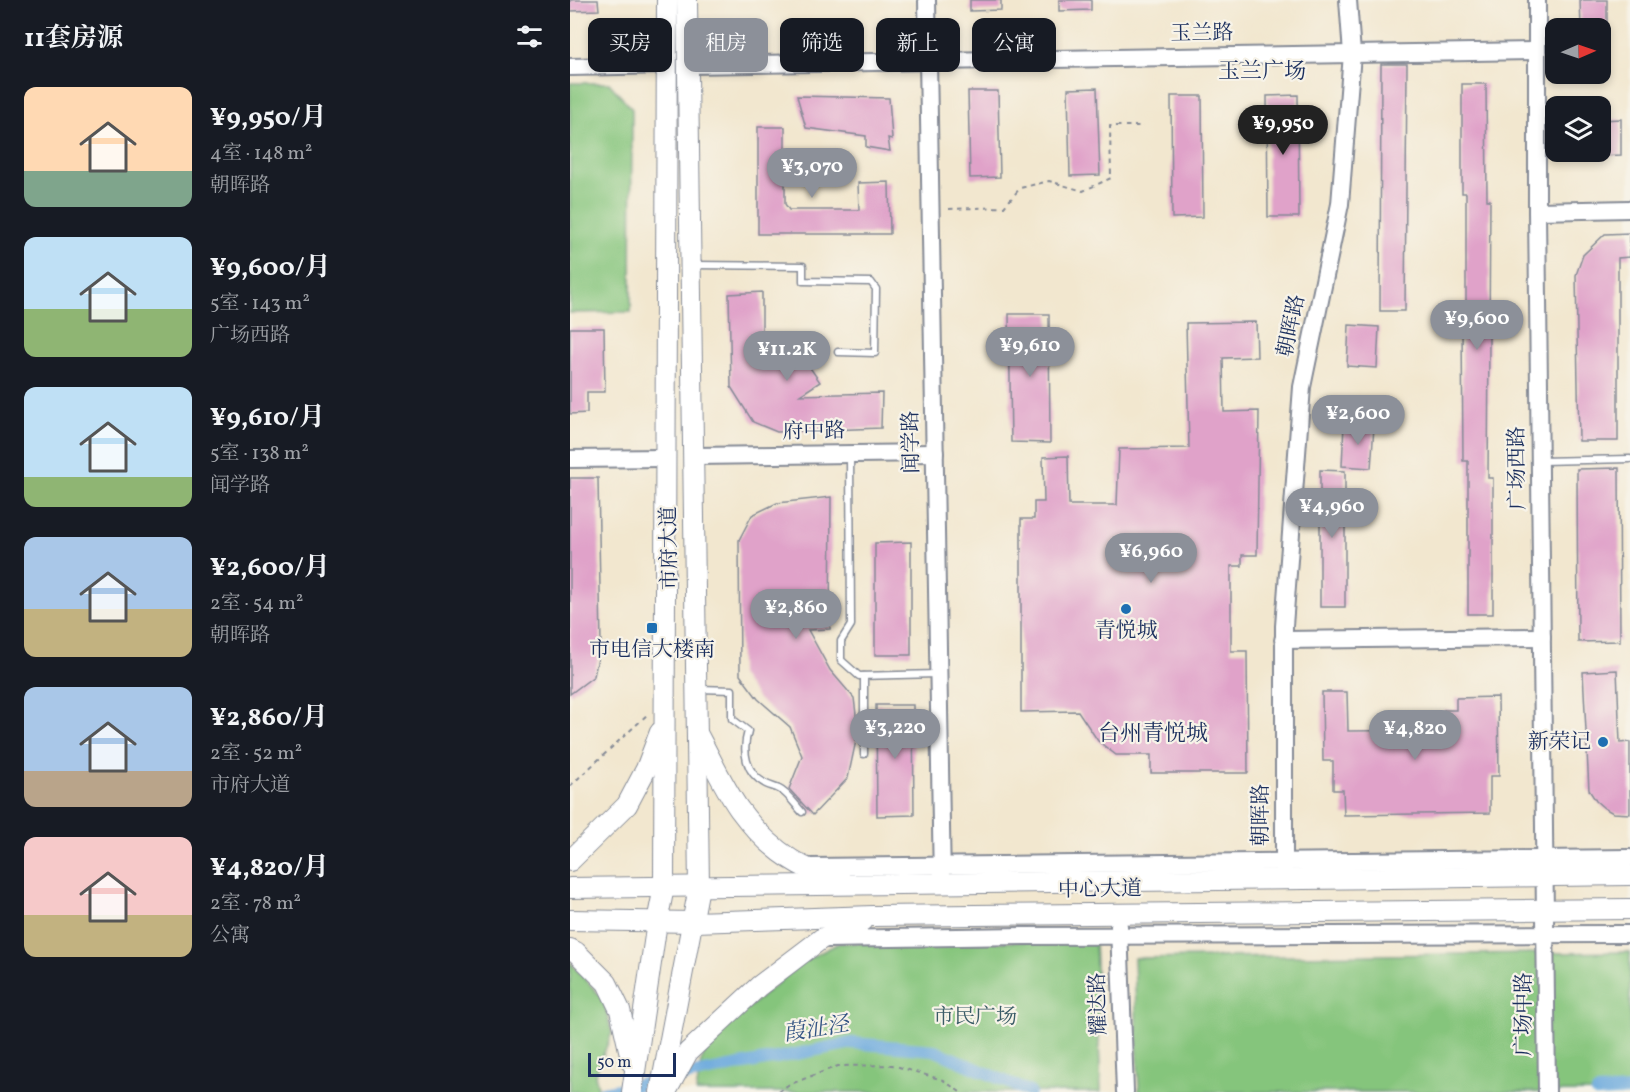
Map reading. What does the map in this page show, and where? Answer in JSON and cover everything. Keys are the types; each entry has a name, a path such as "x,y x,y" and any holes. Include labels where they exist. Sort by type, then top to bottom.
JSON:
{"main road":[{"name":"市府大道","path":"667,0 667,18"},
{"name":"市府大道","path":"687,0 687,18"},
{"name":"市府大道","path":"633,1084 664,887 656,717 666,458 668,72"},
{"name":"市府大道","path":"660,1092 699,887 688,72"},
{"path":"570,861 627,805 646,769 656,717"},
{"path":"697,732 738,808 771,845 800,867 832,878 869,885"},
{"name":"中心大道","path":"570,888 869,885 942,875 1545,867 1630,875"},
{"name":"中心大道","path":"570,920 694,922 873,916 1630,909"},
{"path":"666,1092 688,1052 759,986 821,939 873,916"},
{"path":"570,949 576,952 607,983 620,1010 633,1084"}],"street":[{"name":"闻学路","path":"927,0 927,18"},
{"name":"朝晖路","path":"1283,871 1284,640 1302,387 1340,204 1352,54 1348,0"},
{"name":"广场西路","path":"1537,0 1537,211 1546,935"},
{"name":"玉兰路","path":"960,60 1537,51"},
{"name":"玉兰路","path":"768,64 876,62"},
{"path":"570,67 588,67"},
{"name":"闻学路","path":"927,72 942,875"},
{"path":"1537,211 1630,209"},
{"name":"府中路","path":"694,456 935,453"},
{"path":"570,459 666,458"},
{"path":"1284,640 1542,637"},
{"path":"1545,867 1630,858"},
{"path":"800,867 942,875"},
{"name":"耀达路","path":"1119,914 1124,1086"},
{"path":"821,939 1630,934"},
{"name":"广场中路","path":"1546,935 1547,1092"}],"lane":[{"path":"691,265 803,266 803,281 871,282 876,289 875,353 838,352"},
{"path":"850,453 851,625 841,641 841,660 860,676 938,674"},
{"path":"1540,461 1630,459"},
{"path":"864,676 864,754"},
{"path":"696,689 732,690 732,719 748,731 745,756 750,770 764,783 780,789 802,812"}],"path":[{"path":"949,209 1004,207 1020,188 1049,181 1083,191 1111,178 1110,126 1143,126"},
{"path":"570,786 656,717"},
{"path":"778,1092 788,1085 838,1066 892,1065 943,1080 960,1092"}],"green space":[{"path":"570,83 609,83 632,109 631,312 570,313"},
{"name":"市民广场","path":"1095,941 1101,1092 696,1092 701,1062 711,1039 804,961 839,943"},
{"path":"1630,952 1630,1092 1139,1092 1134,958"},
{"path":"570,962 603,999 612,1033 595,1075 599,1092 570,1092"}],"building":[{"path":"570,0 598,0 599,10 570,11"},
{"path":"970,0 1001,0 1001,10 970,11"},
{"path":"1059,0 1091,0 1091,10 1059,11"},
{"path":"1580,0 1607,0 1607,18 1581,18"},
{"path":"1381,64 1407,64 1405,311 1380,311"},
{"path":"1462,84 1486,84 1487,200 1490,200 1488,478 1493,478 1493,614 1468,614 1468,461 1463,461 1462,325 1466,325 1466,193 1462,193"},
{"path":"1097,88 1100,175 1070,176 1068,89"},
{"path":"968,91 998,91 1000,177 970,178"},
{"path":"1298,95 1299,217 1268,217 1267,96"},
{"path":"797,96 889,98 892,139 888,138 890,151 866,147 866,136 806,128"},
{"path":"1171,96 1202,96 1203,217 1172,218"},
{"path":"1611,119 1621,119 1621,155 1611,155"},
{"path":"758,127 785,127 785,204 789,210 859,210 858,183 889,182 890,234 758,234"},
{"path":"1630,233 1630,257 1618,258 1618,441 1579,441 1576,275 1583,255 1605,234"},
{"path":"762,292 762,343 784,354 788,349 804,359 820,382 800,395 882,393 881,428 777,432 753,422 731,387 729,294"},
{"path":"1009,314 1049,314 1050,443 1011,442"},
{"name":"青悦城","path":"1256,322 1257,357 1223,358 1224,412 1259,411 1257,555 1242,555 1242,566 1231,566 1231,651 1247,651 1248,773 1151,773 1151,755 1116,755 1098,741 1078,711 1021,712 1021,519 1034,519 1034,502 1044,502 1043,457 1068,456 1069,505 1117,505 1119,449 1189,448 1186,323"},
{"path":"1349,325 1379,327 1377,368 1347,366"},
{"path":"570,328 604,328 605,392 587,392 587,413 570,414"},
{"path":"1344,425 1374,427 1371,468 1342,466"},
{"path":"1619,468 1620,641 1578,642 1577,469"},
{"path":"1320,470 1345,471 1345,607 1320,607"},
{"path":"570,478 598,478 601,645 594,676 570,694"},
{"path":"831,497 830,629 808,630 830,670 854,698 858,731 848,778 813,815 789,789 802,756 790,727 758,699 740,675 739,540 752,515 777,503"},
{"path":"911,542 911,655 875,655 875,543"},
{"name":"新荣记","path":"1617,670 1620,743 1630,742 1630,814 1613,813 1604,808 1589,790 1583,672"},
{"path":"1322,692 1347,692 1348,731 1445,730 1444,710 1456,710 1456,698 1498,697 1499,776 1490,776 1490,813 1344,815 1343,790 1333,790 1333,761 1323,761"},
{"path":"876,705 913,705 914,815 877,816"}],"waterway":[{"name":"葭沚泾","path":"603,1092 852,1043 934,1050 1030,1092"},
{"name":"葭沚泾","path":"1597,1092 1630,1090"}],"place":[{"name":"青悦城","path":"1126,609"},
{"name":"市电信大楼南","path":"652,628"},
{"name":"新荣记","path":"1603,742"}],"district":[{"name":"玉兰广场","path":"1262,72"},
{"name":"台州青悦城","path":"1153,734"}]}
